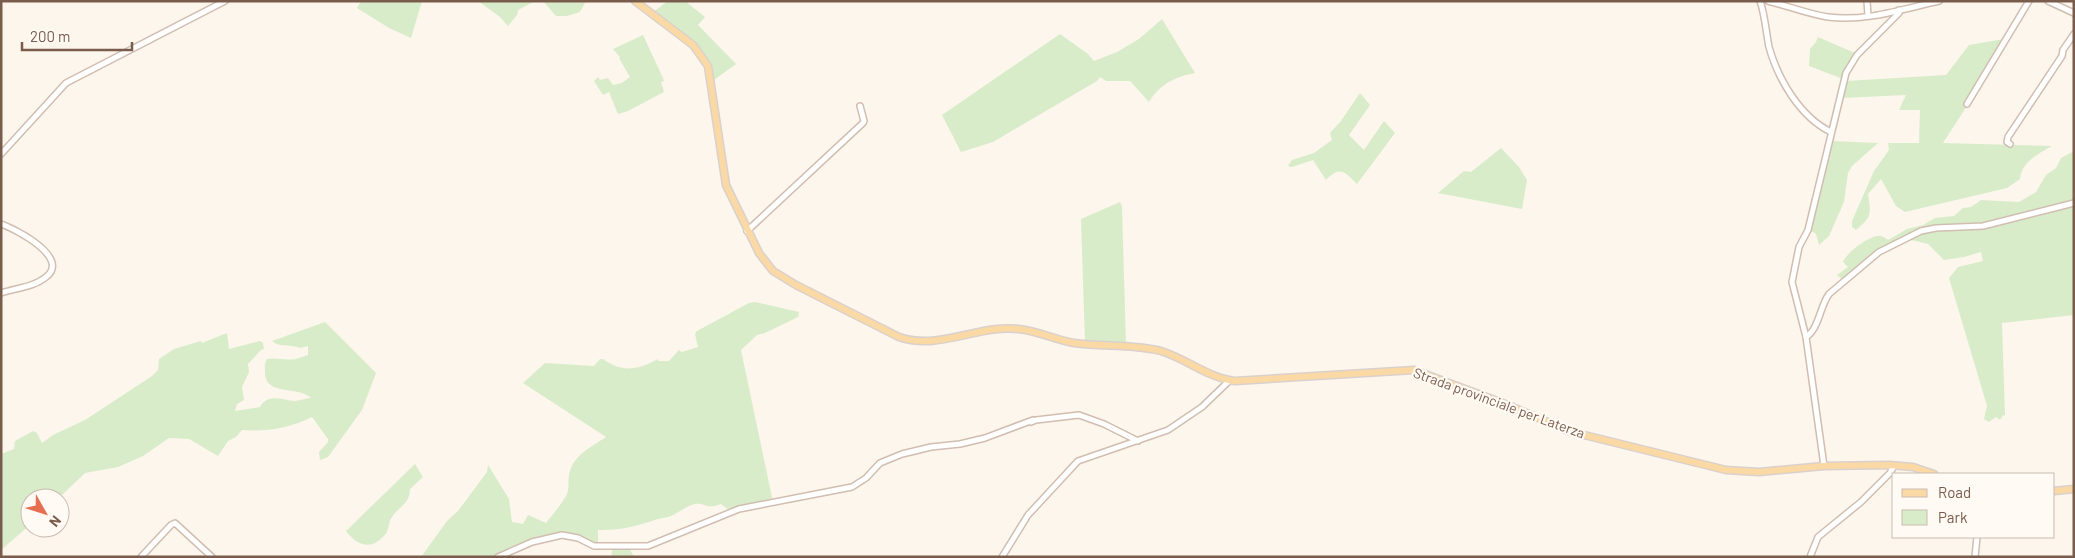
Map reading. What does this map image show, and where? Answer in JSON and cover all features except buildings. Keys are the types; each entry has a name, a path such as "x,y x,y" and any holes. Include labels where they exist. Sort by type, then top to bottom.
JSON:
{"main road":[{"name":"Strada provinciale per Laterza","path":"635,1 693,45 708,66 726,185 747,231 763,260 782,278 908,340 932,340 998,329 1024,329 1072,343 1158,350 1212,375 1230,380 1414,370 1442,379 1568,431 1705,465 1742,472 1824,466 1894,466 1913,468 1930,473"},
{"path":"2055,491 2074,489"}],"street":[{"path":"1,154 66,83 225,1"},
{"path":"1760,1 1769,45 1777,70 1798,104 1815,121 1831,132"},
{"path":"1768,1 1827,17 1849,18 1868,16 1939,1"},
{"path":"1867,1 1868,16"},
{"path":"1967,104 2028,1"},
{"path":"2048,1 2074,13"},
{"path":"1824,466 1806,337 1792,276 1799,247 1808,230 1848,67 1857,55 1899,13 1899,10"},
{"path":"2010,144 2007,142 2008,137 2062,56 2063,50 2074,34"},
{"path":"747,231 863,123 860,106"},
{"path":"1806,337 1814,327 1823,303 1829,294 1875,255 1912,235 1936,228 1983,226 2074,203"},
{"path":"1,224 40,246 52,260 53,268 49,275 39,282 1,293"},
{"path":"1002,557 1028,514 1075,464 1082,459 1168,430 1213,398 1230,380"},
{"path":"498,557 532,542 562,535 578,538 591,545 648,546 739,509 852,487 866,478 880,463 902,454 985,438 1031,422 1079,415 1104,424 1138,441"},
{"path":"1810,557 1818,538 1861,502 1890,473 1894,466"},
{"path":"141,557 171,525 176,523 212,557"},
{"path":"1975,557 1977,538"}],"green space":[{"path":"361,1 422,1 411,38 389,28 357,8"},
{"path":"478,1 535,1 518,10 517,15 508,26 500,17"},
{"path":"543,1 586,1 580,12 567,16 556,16"},
{"path":"668,1 685,1 705,17 698,25 736,64 714,80 711,68 698,49 681,33 653,12"},
{"path":"1162,19 1195,73 1169,82 1158,90 1149,102 1130,81 1106,81 1100,77 1097,81 993,142 961,152 942,115 1060,34 1088,54 1094,61 1117,52 1139,39"},
{"path":"643,35 663,78 664,81 661,82 664,92 628,111 618,114 609,92 603,95 594,81 598,77 600,80 608,78 613,85 622,83 630,77 620,57 613,49"},
{"path":"1818,37 1857,54 1846,67 1843,79 1809,66 1810,49"},
{"path":"2004,39 1974,95 1943,143 2052,146 2031,159 2021,173 2020,179 2007,188 1905,212 1896,206 1881,179 1868,194 1870,211 1868,218 1856,230 1852,227 1852,221 1874,171 1889,150 1888,143 1919,143 1920,110 1899,110 1906,95 1842,98 1846,81 1946,75 1969,45"},
{"path":"1360,93 1370,105 1349,135 1364,150 1384,121 1395,133 1357,184 1342,172 1335,173 1326,180 1313,160 1292,167 1288,166 1292,160 1314,153 1332,140 1330,133 1341,121"},
{"path":"1831,141 1878,143 1852,166 1848,173 1844,202 1829,236 1819,245 1816,234 1810,230"},
{"path":"1501,148 1519,167 1527,180 1522,209 1438,193 1464,171 1471,172"},
{"path":"2074,151 2074,315 2002,323 2005,416 2003,415 2000,420 1996,417 1989,422 1984,419 1987,406 1949,278 1958,267 1983,261 1981,252 1944,260 1928,244 1907,239 1931,231 1979,229 1982,225 1920,231 1876,253 1844,281 1837,275 1848,267 1843,262 1845,258 1859,245 1871,238 1881,236 1888,240 1907,229 1923,225 1935,218 1954,216 1963,208 1971,207 1981,200 2019,202 2036,192 2046,175 2056,168 2061,158"},
{"path":"1120,202 1122,206 1126,345 1085,342 1081,219"},
{"path":"755,302 799,312 798,317 757,335 741,350 773,502 730,511 721,504 709,506 695,504 671,516 640,525 621,529 598,530 598,547 582,541 559,537 541,540 501,557 421,557 447,521 458,511 487,472 488,465 509,499 512,522 523,524 528,515 546,523 567,494 572,465 580,455 606,437 523,383 545,363 594,366 600,359 603,359 623,368 637,368 658,359 658,361 669,361 679,350 682,352 698,347 695,334 697,331 749,303"},
{"path":"325,322 376,373 362,410 328,457 320,460 319,452 328,442 328,439 312,417 278,428 242,430 236,437 228,441 218,456 189,439 169,438 143,456 118,467 85,473 69,488 20,488 20,534 1,550 1,454 14,449 15,441 33,431 37,433 42,443 53,435 85,420 152,376 158,370 159,359 174,349 201,341 202,343 227,333 229,349 260,341 263,343 264,349 248,364 249,372 242,387 244,400 237,404 235,411 260,407 267,400 271,399 294,401 311,398 306,394 271,385 267,381 265,374 267,359 298,359 308,355 308,346 300,348 272,341"},
{"path":"415,464 423,477 410,489 406,502 391,519 387,532 382,538 377,542 366,545 351,537 346,531"},
{"path":"628,546 634,557 611,557 613,547"}]}
